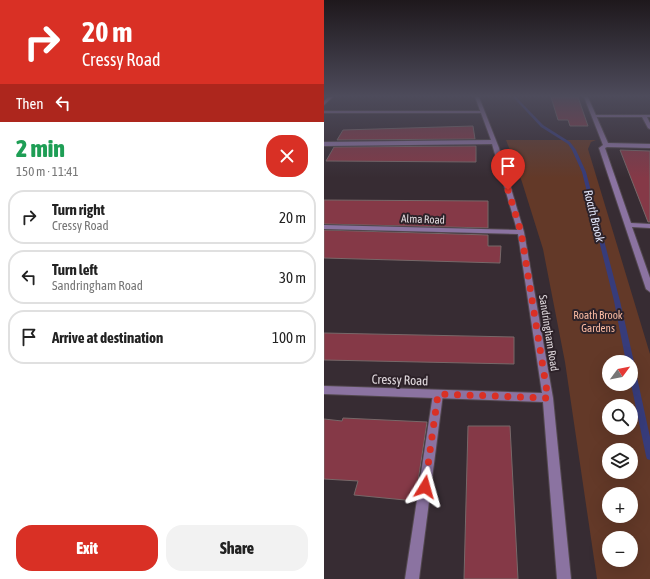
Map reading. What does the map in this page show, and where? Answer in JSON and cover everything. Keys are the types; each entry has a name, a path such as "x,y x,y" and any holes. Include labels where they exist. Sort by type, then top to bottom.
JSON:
{"street":[{"name":"Sandringham Road","path":"486,124 521,232 548,398 564,579"},
{"path":"598,124 606,146"},
{"path":"324,144 493,142"},
{"path":"650,146 606,146 602,148 630,225 650,289"},
{"path":"630,225 650,226"},
{"name":"Alma Road","path":"324,227 521,232"},
{"name":"Cressy Road","path":"324,390 548,398"},
{"path":"412,579 438,394"}],"green space":[{"name":"Roath Brook Gardens","path":"506,140 596,140 591,142 588,149 650,354 650,579 597,579 565,362 543,249 522,182"}],"building":[{"path":"569,124 587,124 588,126 570,126"},
{"path":"473,126 475,139 337,140 343,130"},
{"path":"476,146 476,162 326,161 334,147"},
{"path":"620,150 650,151 650,222 648,222"},
{"path":"324,200 488,201 488,228 324,224"},
{"path":"324,230 488,235 488,246 501,246 500,263 324,258"},
{"path":"324,333 514,337 514,364 324,360"},
{"path":"343,418 427,422 415,501 354,495 358,481 324,479 324,419 342,421"},
{"path":"468,426 510,426 518,579 464,579"}],"waterway":[{"name":"Roath Brook","path":"540,124 569,143 574,150 584,172 617,301 629,355"},
{"name":"Roath Brook","path":"636,391 650,456"}],"route":[{"path":"425,487 438,394 548,398 521,232 508,190"}]}
